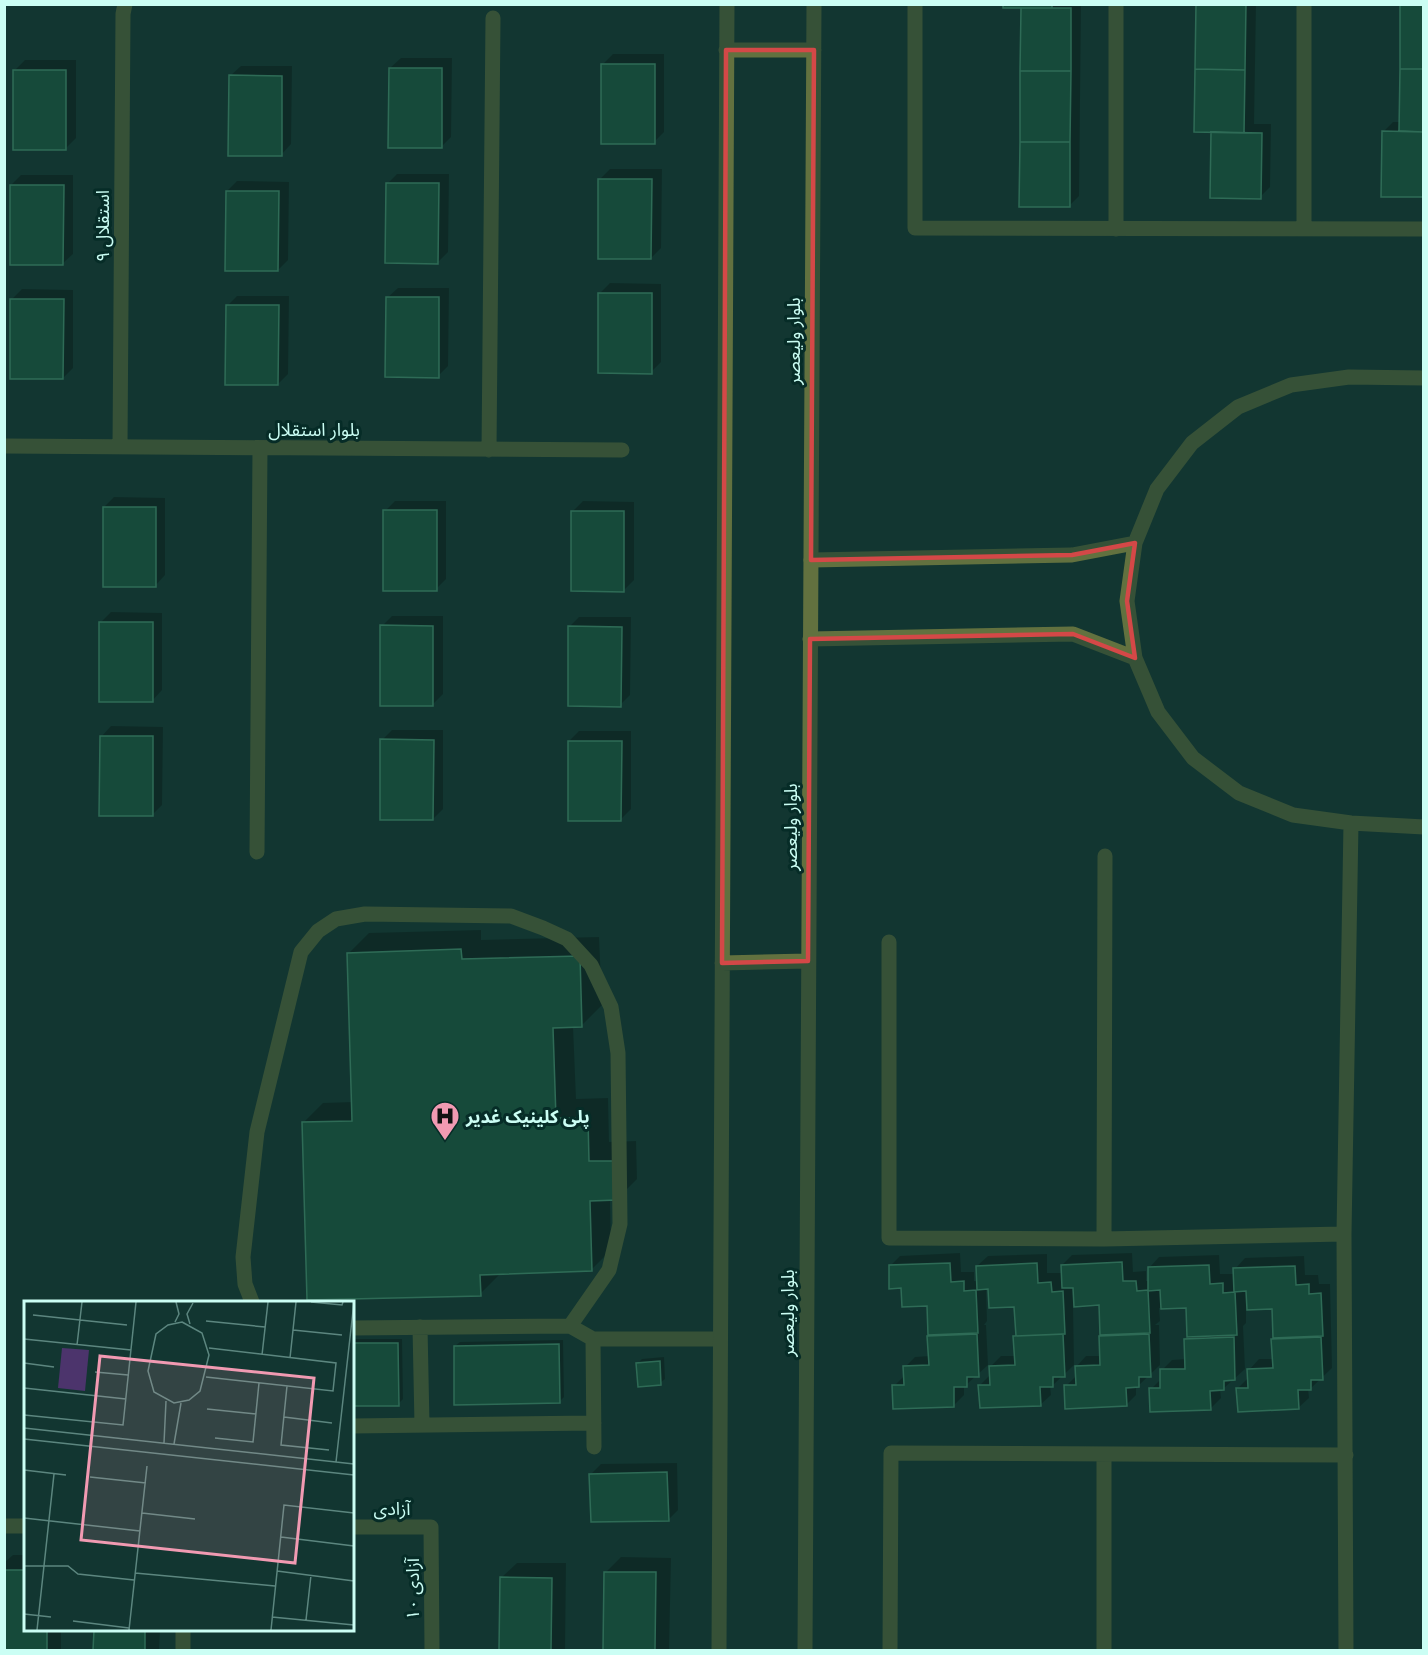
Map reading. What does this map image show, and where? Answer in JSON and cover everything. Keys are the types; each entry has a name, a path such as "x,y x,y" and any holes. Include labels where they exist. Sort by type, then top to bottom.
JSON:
{"street":[{"name":"استقلال ۹","path":"120,447 123,14 125,4"},
{"path":"719,1650 727,4"},
{"name":"بلوار ولیعصر","path":"805,1650 814,4"},
{"path":"915,4 915,228 1424,229"},
{"path":"1116,4 1116,229"},
{"path":"1304,4 1304,229"},
{"path":"489,450 493,18"},
{"path":"726,50 813,50"},
{"path":"1424,378 1349,377 1291,385 1238,407 1192,442 1157,489 1135,543 1127,601 1135,658 1158,712 1193,758 1239,794 1293,815 1351,823 1424,827"},
{"name":"بلوار استقلال","path":"4,446 622,450"},
{"path":"257,852 260,448"},
{"path":"811,560 1072,555 1135,543"},
{"path":"810,639 1073,634 1135,658"},
{"path":"1346,1650 1344,1234 1351,823"},
{"path":"1104,1239 1105,856"},
{"path":"252,1301 245,1284 243,1257 257,1132 301,951 318,931 336,919 346,917 365,914 511,916 543,927 567,939 591,965 610,1007 618,1053 620,1224 609,1270 570,1326"},
{"path":"889,942 889,1238 1104,1239 1344,1234"},
{"path":"722,963 808,961"},
{"path":"354,1328 570,1326 593,1339 720,1339"},
{"path":"420,1327 422,1425"},
{"path":"593,1339 594,1447"},
{"path":"354,1426 594,1424"},
{"path":"890,1650 891,1454 1346,1455"},
{"path":"1104,1454 1104,1650"},
{"path":"4,1526 24,1526"},
{"name":"آزادی","path":"354,1527 431,1527"},
{"name":"آزادی ۱۰","path":"431,1527 432,1650"},
{"path":"183,1631 183,1650"}],"highlighted area":[{"path":"726,50 814,50 811,560 1072,555 1135,543 1127,601 1135,658 1073,634 810,639 808,961 722,963"}],"building":[{"path":"1003,4 1052,4 1052,8 1003,8"},
{"path":"1196,4 1246,4 1245,70 1195,69"},
{"path":"1400,4 1424,4 1424,69 1400,69"},
{"path":"1021,8 1071,8 1071,71 1020,71"},
{"path":"601,64 655,64 655,144 601,144"},
{"path":"389,68 442,68 442,148 388,148"},
{"path":"1195,69 1245,70 1244,133 1194,132"},
{"path":"1400,69 1424,69 1424,132 1399,131"},
{"path":"13,70 66,70 66,150 13,150"},
{"path":"1020,71 1071,71 1070,142 1020,142"},
{"path":"229,75 282,76 282,156 228,156"},
{"path":"1382,131 1424,132 1424,197 1381,197"},
{"path":"1211,132 1262,133 1261,199 1210,198"},
{"path":"1020,142 1070,142 1070,207 1019,207"},
{"path":"598,179 652,179 651,259 598,259"},
{"path":"386,183 439,183 438,264 385,263"},
{"path":"10,185 64,185 63,265 10,265"},
{"path":"226,191 279,191 278,271 225,271"},
{"path":"598,293 652,293 652,374 598,373"},
{"path":"386,297 439,297 439,378 385,377"},
{"path":"10,299 64,299 63,379 10,379"},
{"path":"226,305 279,305 278,385 225,385"},
{"path":"103,507 156,507 156,587 103,587"},
{"path":"383,510 437,510 437,591 383,591"},
{"path":"571,511 624,511 624,592 571,591"},
{"path":"99,622 153,622 153,702 99,702"},
{"path":"380,625 433,626 433,706 380,706"},
{"path":"568,626 622,627 621,707 568,706"},
{"path":"100,736 153,736 153,816 99,816"},
{"path":"380,739 434,740 433,820 380,820"},
{"path":"568,741 622,741 621,821 568,821"},
{"name":"پلی کلینیک غدیر","path":"461,949 462,959 580,956 582,1027 553,1028 556,1118 588,1118 589,1161 616,1161 617,1200 590,1201 592,1271 480,1275 481,1296 307,1300 302,1122 352,1121 347,953"},
{"path":"1122,1262 1123,1281 1136,1281 1137,1291 1148,1290 1150,1333 1100,1335 1099,1305 1074,1307 1073,1288 1062,1288 1061,1265"},
{"path":"950,1263 951,1282 964,1281 964,1291 976,1290 978,1333 928,1335 927,1306 902,1307 901,1288 889,1289 889,1265"},
{"path":"1037,1263 1038,1283 1051,1282 1052,1292 1063,1291 1065,1334 1016,1336 1014,1307 989,1308 988,1289 977,1290 976,1266"},
{"path":"1209,1265 1210,1284 1223,1283 1223,1293 1235,1292 1237,1335 1187,1337 1186,1308 1161,1309 1160,1290 1148,1291 1148,1267"},
{"path":"1295,1266 1296,1285 1309,1284 1309,1294 1321,1293 1323,1336 1273,1338 1272,1309 1247,1310 1246,1291 1234,1292 1233,1268"},
{"path":"977,1334 979,1377 967,1377 967,1387 954,1387 954,1407 893,1409 892,1385 904,1385 903,1366 929,1365 927,1336"},
{"path":"1063,1334 1065,1377 1053,1377 1053,1387 1040,1387 1041,1406 980,1408 978,1385 990,1385 989,1366 1015,1365 1013,1336"},
{"path":"1149,1334 1151,1377 1139,1377 1139,1387 1126,1388 1127,1406 1065,1409 1064,1385 1076,1385 1075,1366 1100,1365 1099,1336"},
{"path":"1234,1337 1235,1380 1224,1381 1224,1390 1210,1391 1211,1410 1150,1412 1149,1388 1160,1388 1160,1369 1185,1369 1184,1339"},
{"path":"1321,1337 1323,1380 1311,1380 1311,1390 1298,1390 1299,1409 1238,1412 1236,1388 1248,1388 1247,1369 1273,1368 1271,1339"},
{"path":"354,1343 398,1343 399,1406 354,1406"},
{"path":"559,1344 560,1403 454,1405 454,1346"},
{"path":"660,1361 661,1385 638,1387 636,1363"},
{"path":"667,1472 669,1521 591,1522 589,1474"},
{"path":"4,1570 24,1570 24,1631 47,1631 47,1650 4,1650"},
{"path":"604,1572 656,1572 655,1650 603,1650"},
{"path":"500,1577 552,1578 551,1650 499,1650"},
{"path":"94,1631 145,1631 145,1650 93,1650"}],"place":[{"name":"پلی کلینیک غدیر","path":"445,1142"}]}
